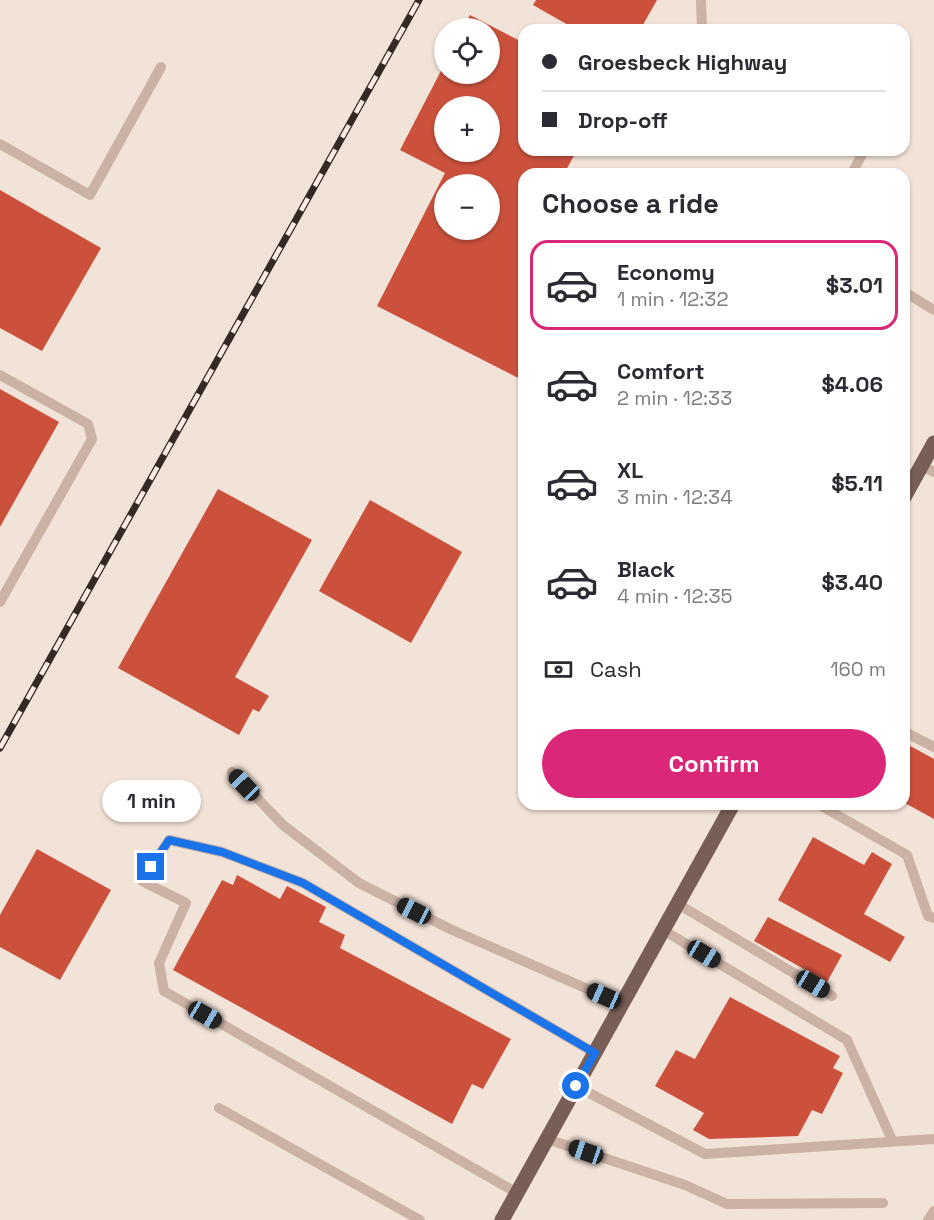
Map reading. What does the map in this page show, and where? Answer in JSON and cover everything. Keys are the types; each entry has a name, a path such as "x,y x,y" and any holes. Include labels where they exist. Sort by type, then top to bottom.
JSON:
{"main road":[{"path":"910,491 928,469 934,443"},
{"path":"502,1220 730,810"}],"lane":[{"path":"701,0 702,24"},
{"path":"0,144 90,195 161,67"},
{"path":"910,295 934,310"},
{"path":"0,375 88,424 92,439 0,602"},
{"path":"910,735 934,747"},
{"path":"232,772 283,825 359,883 450,930 622,1004"},
{"path":"828,810 907,855 928,916 934,918"},
{"path":"517,1193 164,992 159,963 186,903 142,881 169,840 222,852 283,875 303,883 595,1053"},
{"path":"678,904 832,996"},
{"path":"663,930 847,1040 892,1140"},
{"path":"576,1086 705,1154 934,1138"},
{"path":"219,1108 420,1220"},
{"path":"547,1139 685,1185 727,1204 883,1203"},
{"path":"928,1220 934,1211"}],"building":[{"path":"536,0 657,0 643,24 566,24 533,5"},
{"path":"500,31 518,40 518,156 574,156 567,168 518,168 518,378 377,306 434,195 434,240 500,240 500,174 444,174 400,150 434,84 500,84"},
{"path":"0,190 101,248 42,351 0,328"},
{"path":"0,389 59,422 0,527"},
{"path":"218,489 312,540 235,677 269,696 259,712 253,709 239,735 118,668"},
{"path":"370,500 462,552 411,643 319,591"},
{"path":"910,746 934,759 934,819 910,806"},
{"path":"813,837 864,865 872,852 892,864 864,914 905,937 890,962 778,900"},
{"path":"37,849 111,890 60,980 0,947 0,915"},
{"path":"237,875 280,899 287,886 326,907 319,922 345,935 340,948 511,1039 483,1089 472,1084 452,1124 173,970 222,880 233,885"},
{"path":"768,917 842,955 827,982 754,941"},
{"path":"730,997 840,1056 833,1068 843,1073 822,1114 812,1110 798,1136 709,1139 693,1130 704,1113 655,1086 676,1050 695,1059"}],"railway":[{"path":"0,748 419,0"}],"route":[{"path":"151,867 169,840 222,852 303,883 595,1053 576,1086"}]}
